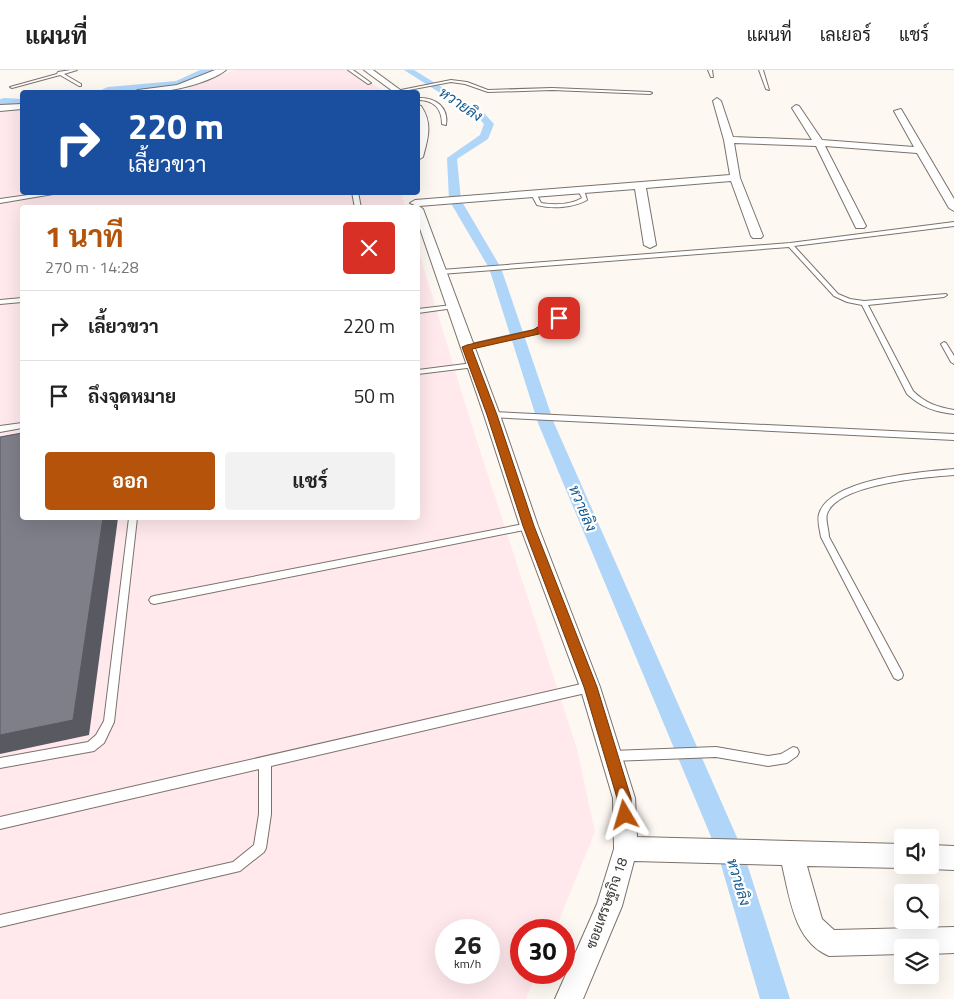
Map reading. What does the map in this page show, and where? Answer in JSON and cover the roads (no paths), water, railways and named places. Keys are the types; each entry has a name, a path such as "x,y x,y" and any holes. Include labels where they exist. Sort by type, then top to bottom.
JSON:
{"street":[{"path":"154,90 179,87 222,70"},
{"path":"368,70 396,90"},
{"path":"717,101 728,140 735,178 757,236"},
{"path":"0,108 20,108"},
{"path":"796,108 819,143 860,226"},
{"path":"420,110 425,127 420,143"},
{"path":"898,111 954,208"},
{"path":"728,140 819,143 920,150"},
{"path":"416,203 735,178"},
{"path":"640,186 650,245"},
{"name":"ซอยเศรษฐกิจ 18","path":"420,214 492,415 528,526 590,687 624,798 626,850 609,906 569,999"},
{"path":"626,850 894,856"},
{"path":"780,854 813,928 830,943 954,940"},
{"path":"939,857 954,858"}],"lane":[{"path":"54,70 80,85"},
{"path":"12,87 75,70"},
{"path":"350,70 368,83"},
{"path":"710,70 712,76"},
{"path":"762,70 768,88"},
{"path":"407,90 448,81 466,83 488,91 552,89 650,93"},
{"path":"420,99 431,99 437,103 445,115 444,124"},
{"path":"0,202 44,195"},
{"path":"441,272 790,245 954,224"},
{"path":"790,245 836,294 849,301 864,303 944,295"},
{"path":"0,302 20,300"},
{"path":"864,303 910,392 921,404 937,410 954,412"},
{"path":"420,311 452,307"},
{"path":"420,371 470,356 506,340 536,332 559,318"},
{"path":"944,344 954,362"},
{"path":"492,415 954,437"},
{"path":"0,429 20,426"},
{"path":"898,675 825,537 823,513 833,498 876,482 922,474 954,472"},
{"path":"0,763 90,747 100,739 109,722 133,520"},
{"path":"154,600 528,526"},
{"path":"0,823 590,687"},
{"path":"611,756 716,752 768,761 783,759 793,752"},
{"path":"0,921 236,867 260,848 265,814 265,762"}],"waterway":[{"path":"128,90 179,85 212,70"},
{"name":"หวายลิง","path":"408,70 481,115 489,124 484,137 452,158 455,200 495,268 546,423 730,851 775,999"},
{"path":"4,103 20,104"}]}
